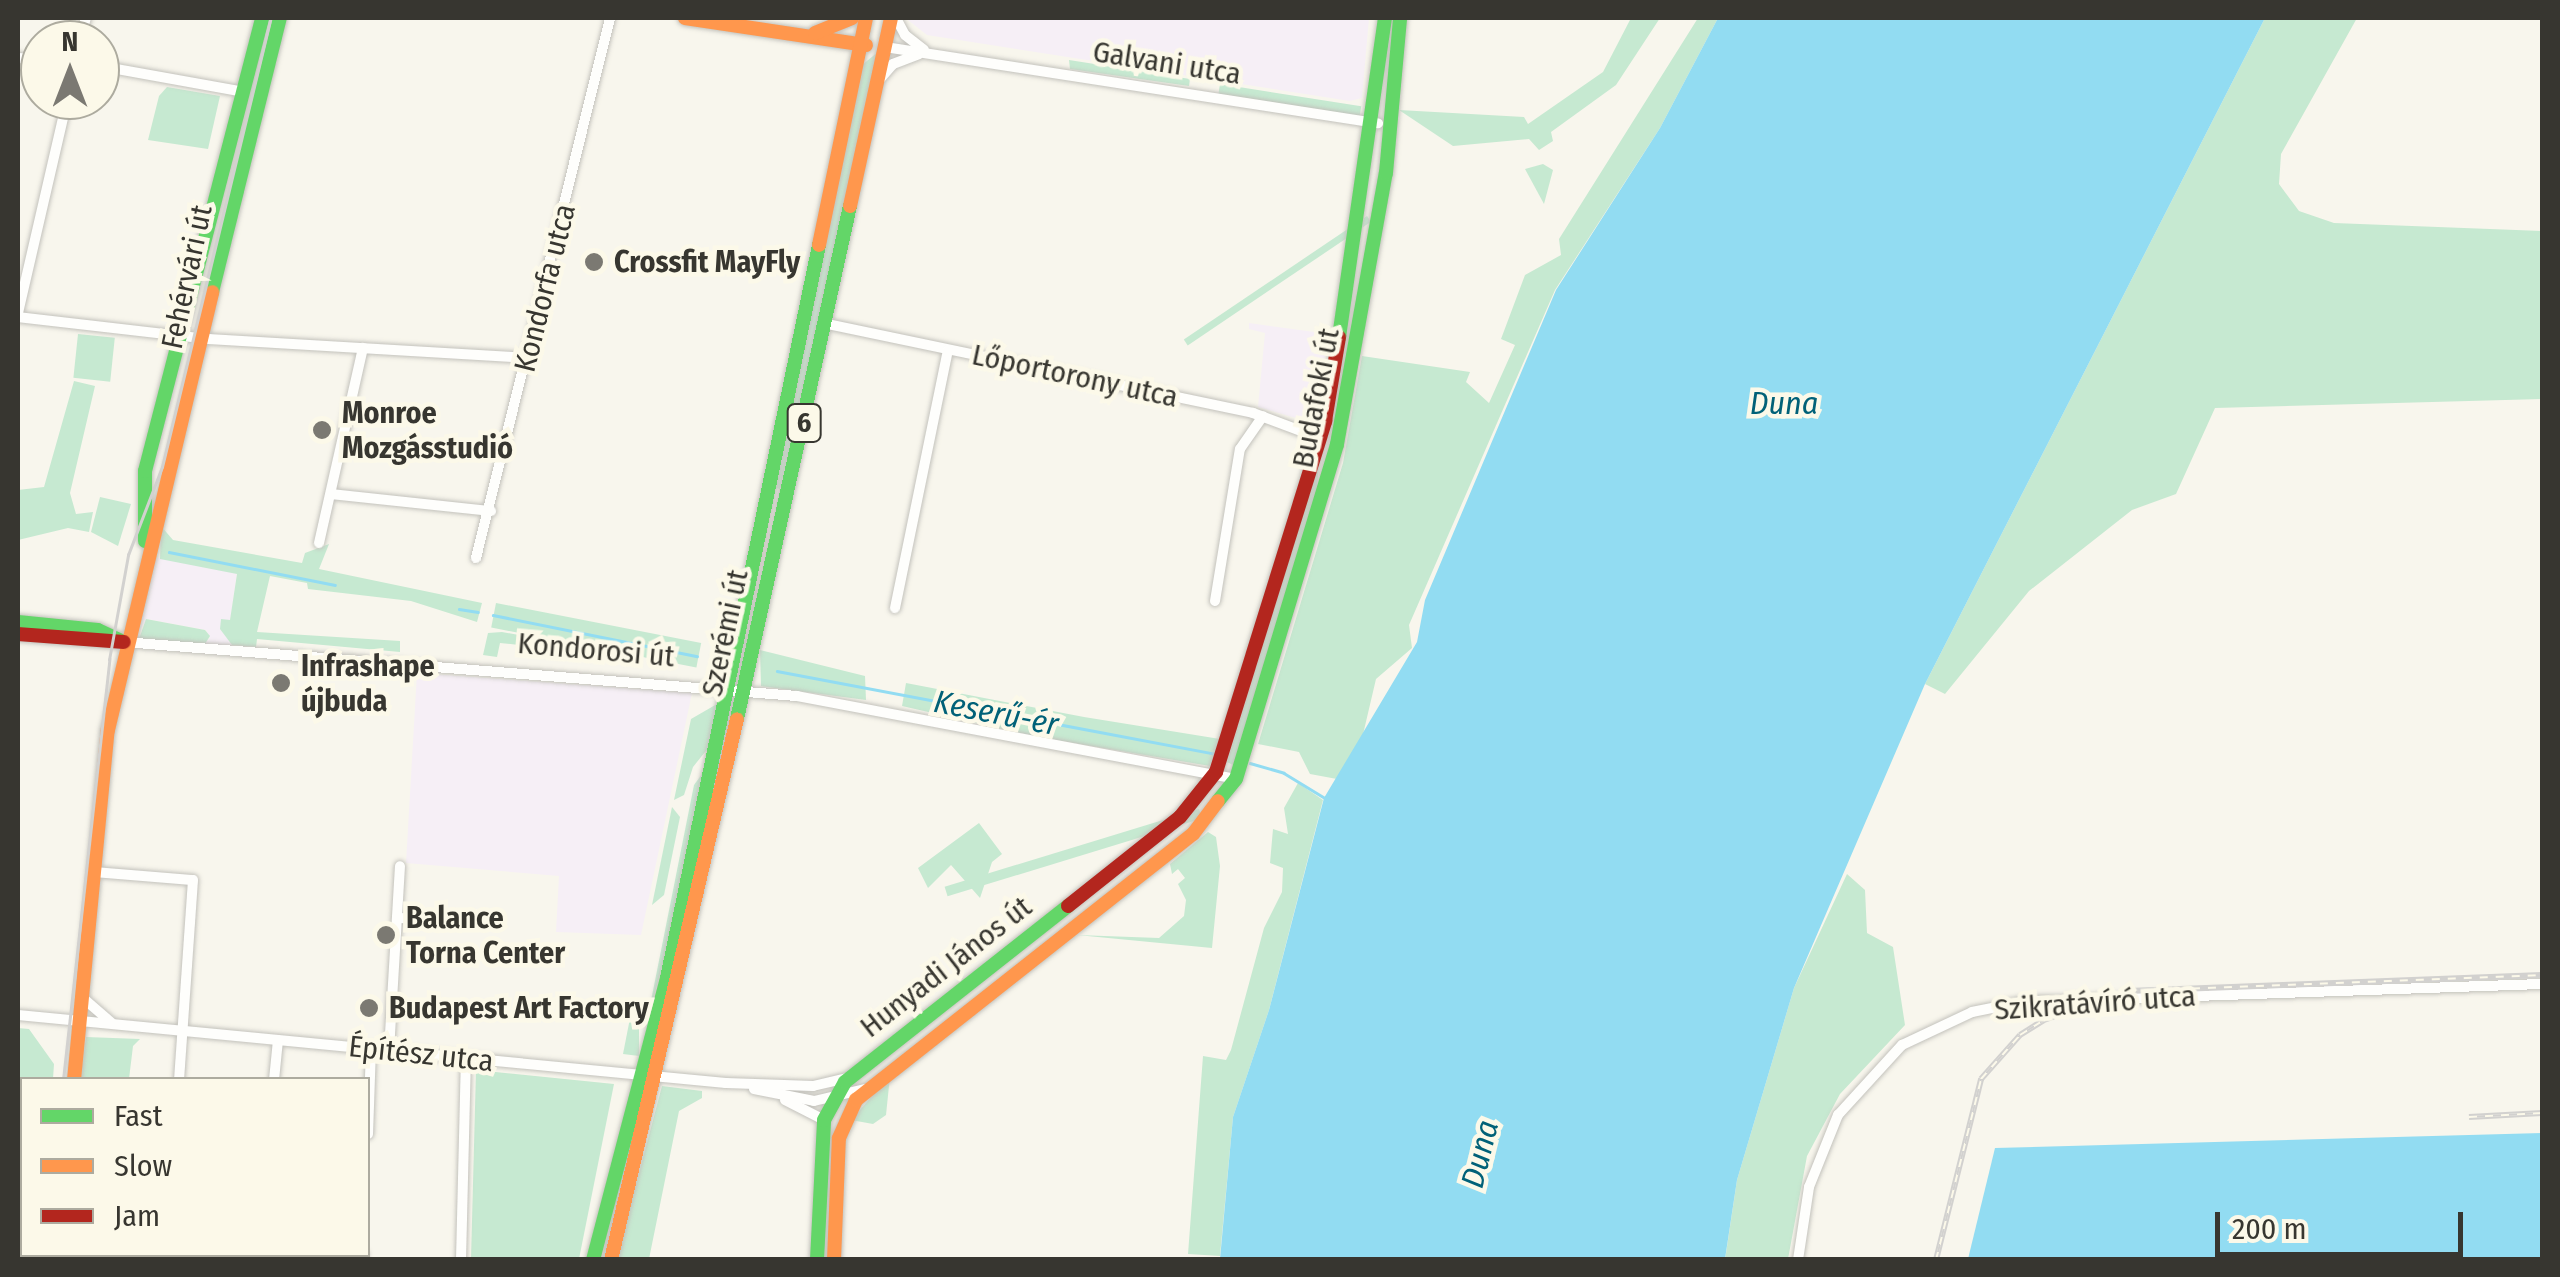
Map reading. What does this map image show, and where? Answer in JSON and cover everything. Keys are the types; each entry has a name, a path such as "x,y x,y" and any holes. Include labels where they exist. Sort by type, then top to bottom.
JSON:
{"main road":[{"name":"Fehérvári út","path":"145,546 145,471 262,18"},
{"name":"Fehérvári út","path":"74,1077 93,872 124,642 145,546 169,485 280,18"},
{"name":"Galvani utca","path":"686,18 885,47"},
{"path":"796,35 832,30 852,18"},
{"name":"Szerémi út","path":"610,1260 734,690 866,18"},
{"name":"Szerémi út","path":"734,690 827,324 894,18"},
{"name":"Budafoki út","path":"1236,779 1337,444 1380,208 1391,125 1384,18"},
{"name":"Budafoki út","path":"1216,772 1320,438 1374,123 1400,18"},
{"path":"1360,205 1380,208"},
{"path":"194,282 187,320 202,338"},
{"path":"1320,438 1337,444"},
{"name":"Kondorosi út","path":"18,622 98,630 124,642"},
{"name":"Kondorosi út","path":"18,634 124,642"},
{"name":"Hunyadi János út","path":"827,1107 852,1076 1180,817 1216,772"},
{"name":"Hunyadi János út","path":"834,1260 841,1133 865,1089 1192,834 1236,779"},
{"path":"983,973 994,988"},
{"path":"949,1000 960,1014"},
{"name":"Szerémi út","path":"593,1260 648,1076"},
{"path":"827,1107 841,1133"},
{"path":"817,1260 827,1107"}],"street":[{"name":"Kondorfa utca","path":"476,558 491,511 610,18"},
{"path":"894,18 909,40 934,54"},
{"name":"Galvani utca","path":"885,47 1391,125"},
{"name":"Galvani utca","path":"878,82 902,59 934,54"},
{"path":"120,70 244,92"},
{"path":"62,120 18,315 202,338 528,358"},
{"name":"Lőportorony utca","path":"827,324 1262,416 1320,438"},
{"path":"319,543 363,348"},
{"path":"895,608 948,350"},
{"path":"1215,600 1240,449 1262,416"},
{"path":"331,494 491,511"},
{"name":"Kondorosi út","path":"124,642 734,690 1216,772 1236,779"},
{"path":"389,1051 400,866"},
{"path":"93,872 193,880 179,1077"},
{"path":"397,918 432,920"},
{"name":"Szikratávíró utca","path":"1798,1260 1809,1186 1838,1114 1902,1045 1972,1012 2020,1002 2542,984"},
{"path":"80,990 89,1008 117,1024"},
{"name":"Építész utca","path":"18,1015 726,1083 794,1086 852,1076"},
{"path":"274,1077 278,1040"},
{"path":"370,1077 371,1049"},
{"path":"461,1260 466,1058"},
{"name":"Építész utca","path":"726,1083 827,1107 865,1089"},
{"name":"Építész utca","path":"794,1086 827,1107"},
{"name":"Építész utca","path":"780,1098 827,1107"}],"shaded area":[{"path":"1369,18 1362,98 1350,101 927,35 908,20"},
{"path":"1249,323 1329,334 1313,423 1258,407 1265,333 1249,329"},
{"path":"154,557 237,573 230,621 220,629 235,645 202,645 210,638 206,630 147,619 134,639"},
{"path":"417,673 692,693 641,935 556,932 559,876 406,863"}],"green space":[{"path":"1631,18 1660,18 1616,85 1551,132 1553,141 1539,150 1529,139 1453,146 1399,110 1524,117 1528,124 1603,72"},
{"path":"1698,18 1718,18 1660,128 1555,290 1409,625 1412,648 1376,679 1361,743 1337,779 1310,774 1299,752 1258,744 1343,463 1362,356 1470,372 1466,382 1489,403 1515,345 1501,339 1525,275 1561,255 1559,239"},
{"path":"2265,18 2357,18 2281,154 2279,184 2299,211 2334,223 2542,231 2542,399 2215,408 2176,494 2132,510 2029,591 1945,694 1925,684"},
{"path":"878,52 780,489 776,488 862,65"},
{"path":"1069,60 1190,79 1189,86 1070,69"},
{"path":"1220,84 1361,106 1360,116 1218,94"},
{"path":"167,87 220,96 208,149 148,140 159,96"},
{"path":"1543,164 1553,170 1544,204 1525,169"},
{"path":"1367,216 1371,222 1188,345 1184,340"},
{"path":"78,334 115,338 110,382 73,378"},
{"path":"74,381 95,386 70,493 76,514 93,512 89,532 68,528 18,540 18,490 44,487"},
{"path":"1319,462 1317,488 1233,765 1227,762"},
{"path":"100,497 131,504 118,546 91,532"},
{"path":"161,526 173,540 302,563 305,553 329,544 319,569 482,603 477,622 411,601 308,589 307,583 270,576 257,632 400,641 400,652 257,639 256,647 232,645 220,629 221,619 230,620 237,574 160,559"},
{"path":"496,603 701,643 696,667 491,628"},
{"path":"146,619 205,630 210,636 205,644 139,639"},
{"path":"502,632 584,647 583,652 500,643 497,657 483,655 488,633"},
{"path":"760,650 865,676 866,700 761,686"},
{"path":"906,683 1220,739 1210,766 1038,737 902,706"},
{"path":"717,704 709,747 693,767 684,795 674,800 691,719"},
{"path":"702,774 663,963 646,1026 694,785"},
{"path":"1298,783 1323,800 1269,1010 1233,1117 1220,1256 1188,1254 1203,1056 1226,1060 1231,1050 1264,928 1282,892 1283,868 1270,863 1273,829 1288,834 1284,808"},
{"path":"672,807 680,817 664,895 652,905"},
{"path":"1199,809 1202,819 948,896 945,887"},
{"path":"979,823 1002,854 992,862 980,898 951,865 928,888 918,868"},
{"path":"1208,832 1216,837 1220,866 1212,948 1077,935 1159,938 1184,916 1186,900 1178,884 1185,878 1178,869 1172,874 1170,864"},
{"path":"1847,874 1865,890 1867,933 1893,947 1905,1025 1840,1094 1807,1156 1788,1259 1725,1260 1737,1180 1794,988"},
{"path":"634,998 639,1008 639,1056 623,1054"},
{"path":"18,1028 29,1029 54,1064 53,1077 20,1077 20,1096"},
{"path":"86,1037 140,1039 133,1046 129,1077 80,1077"},
{"path":"476,1070 614,1084 579,1259 471,1259"},
{"path":"890,1076 886,1115 873,1124 851,1120"},
{"path":"662,1086 702,1091 702,1098 679,1111 649,1259 616,1260"}],"water":[{"name":"Duna","path":"1718,18 2265,18 1925,684 1794,988 1737,1180 1725,1259 1220,1259 1233,1117 1269,1010 1324,798 1417,642 1425,600 1556,290 1660,128"},
{"path":"2542,1133 2542,1259 1968,1259 1995,1148"}],"waterway":[{"name":"Keserű-ér","path":"169,552 335,585"},
{"name":"Keserű-ér","path":"459,609 478,612"},
{"name":"Keserű-ér","path":"493,615 697,656"},
{"name":"Keserű-ér","path":"777,671 1215,754"},
{"name":"Keserű-ér","path":"1250,763 1284,773 1325,798"}],"tram line":[{"path":"63,1077 109,660 128,555 162,467 271,18"}],"railway":[{"path":"1936,1260 1981,1079 2020,1035 2044,1020 2128,991 2542,975"},
{"path":"2469,1117 2542,1113"}],"traffic: fast":[{"path":"145,541 145,471 262,18"},
{"path":"212,292 280,18"},
{"path":"1339,337 1385,18"},
{"path":"1218,801 1236,779 1337,444 1386,173 1400,18"},
{"path":"737,719 850,206"},
{"path":"593,1260 667,978 819,245"},
{"path":"18,622 98,630 124,642"},
{"path":"817,1260 824,1120 845,1082 1068,906"}],"traffic: slow":[{"path":"685,18 866,45"},
{"path":"815,33 852,18"},
{"path":"819,245 866,18"},
{"path":"850,206 891,18"},
{"path":"74,1077 108,730 212,292"},
{"path":"611,1260 737,719"},
{"path":"834,1260 839,1138 856,1100 1193,834 1218,801"}],"traffic: jam":[{"path":"1068,906 1180,817 1216,772 1325,421 1339,337"},
{"path":"18,634 124,642"}],"place":[{"name":"Crossfit MayFly","path":"594,262"},
{"name":"Monroe Mozgásstudió","path":"322,430"},
{"name":"Infrashape újbuda","path":"281,683"},
{"name":"Balance Torna Center","path":"386,935"},
{"name":"Budapest Art Factory","path":"369,1008"}]}
